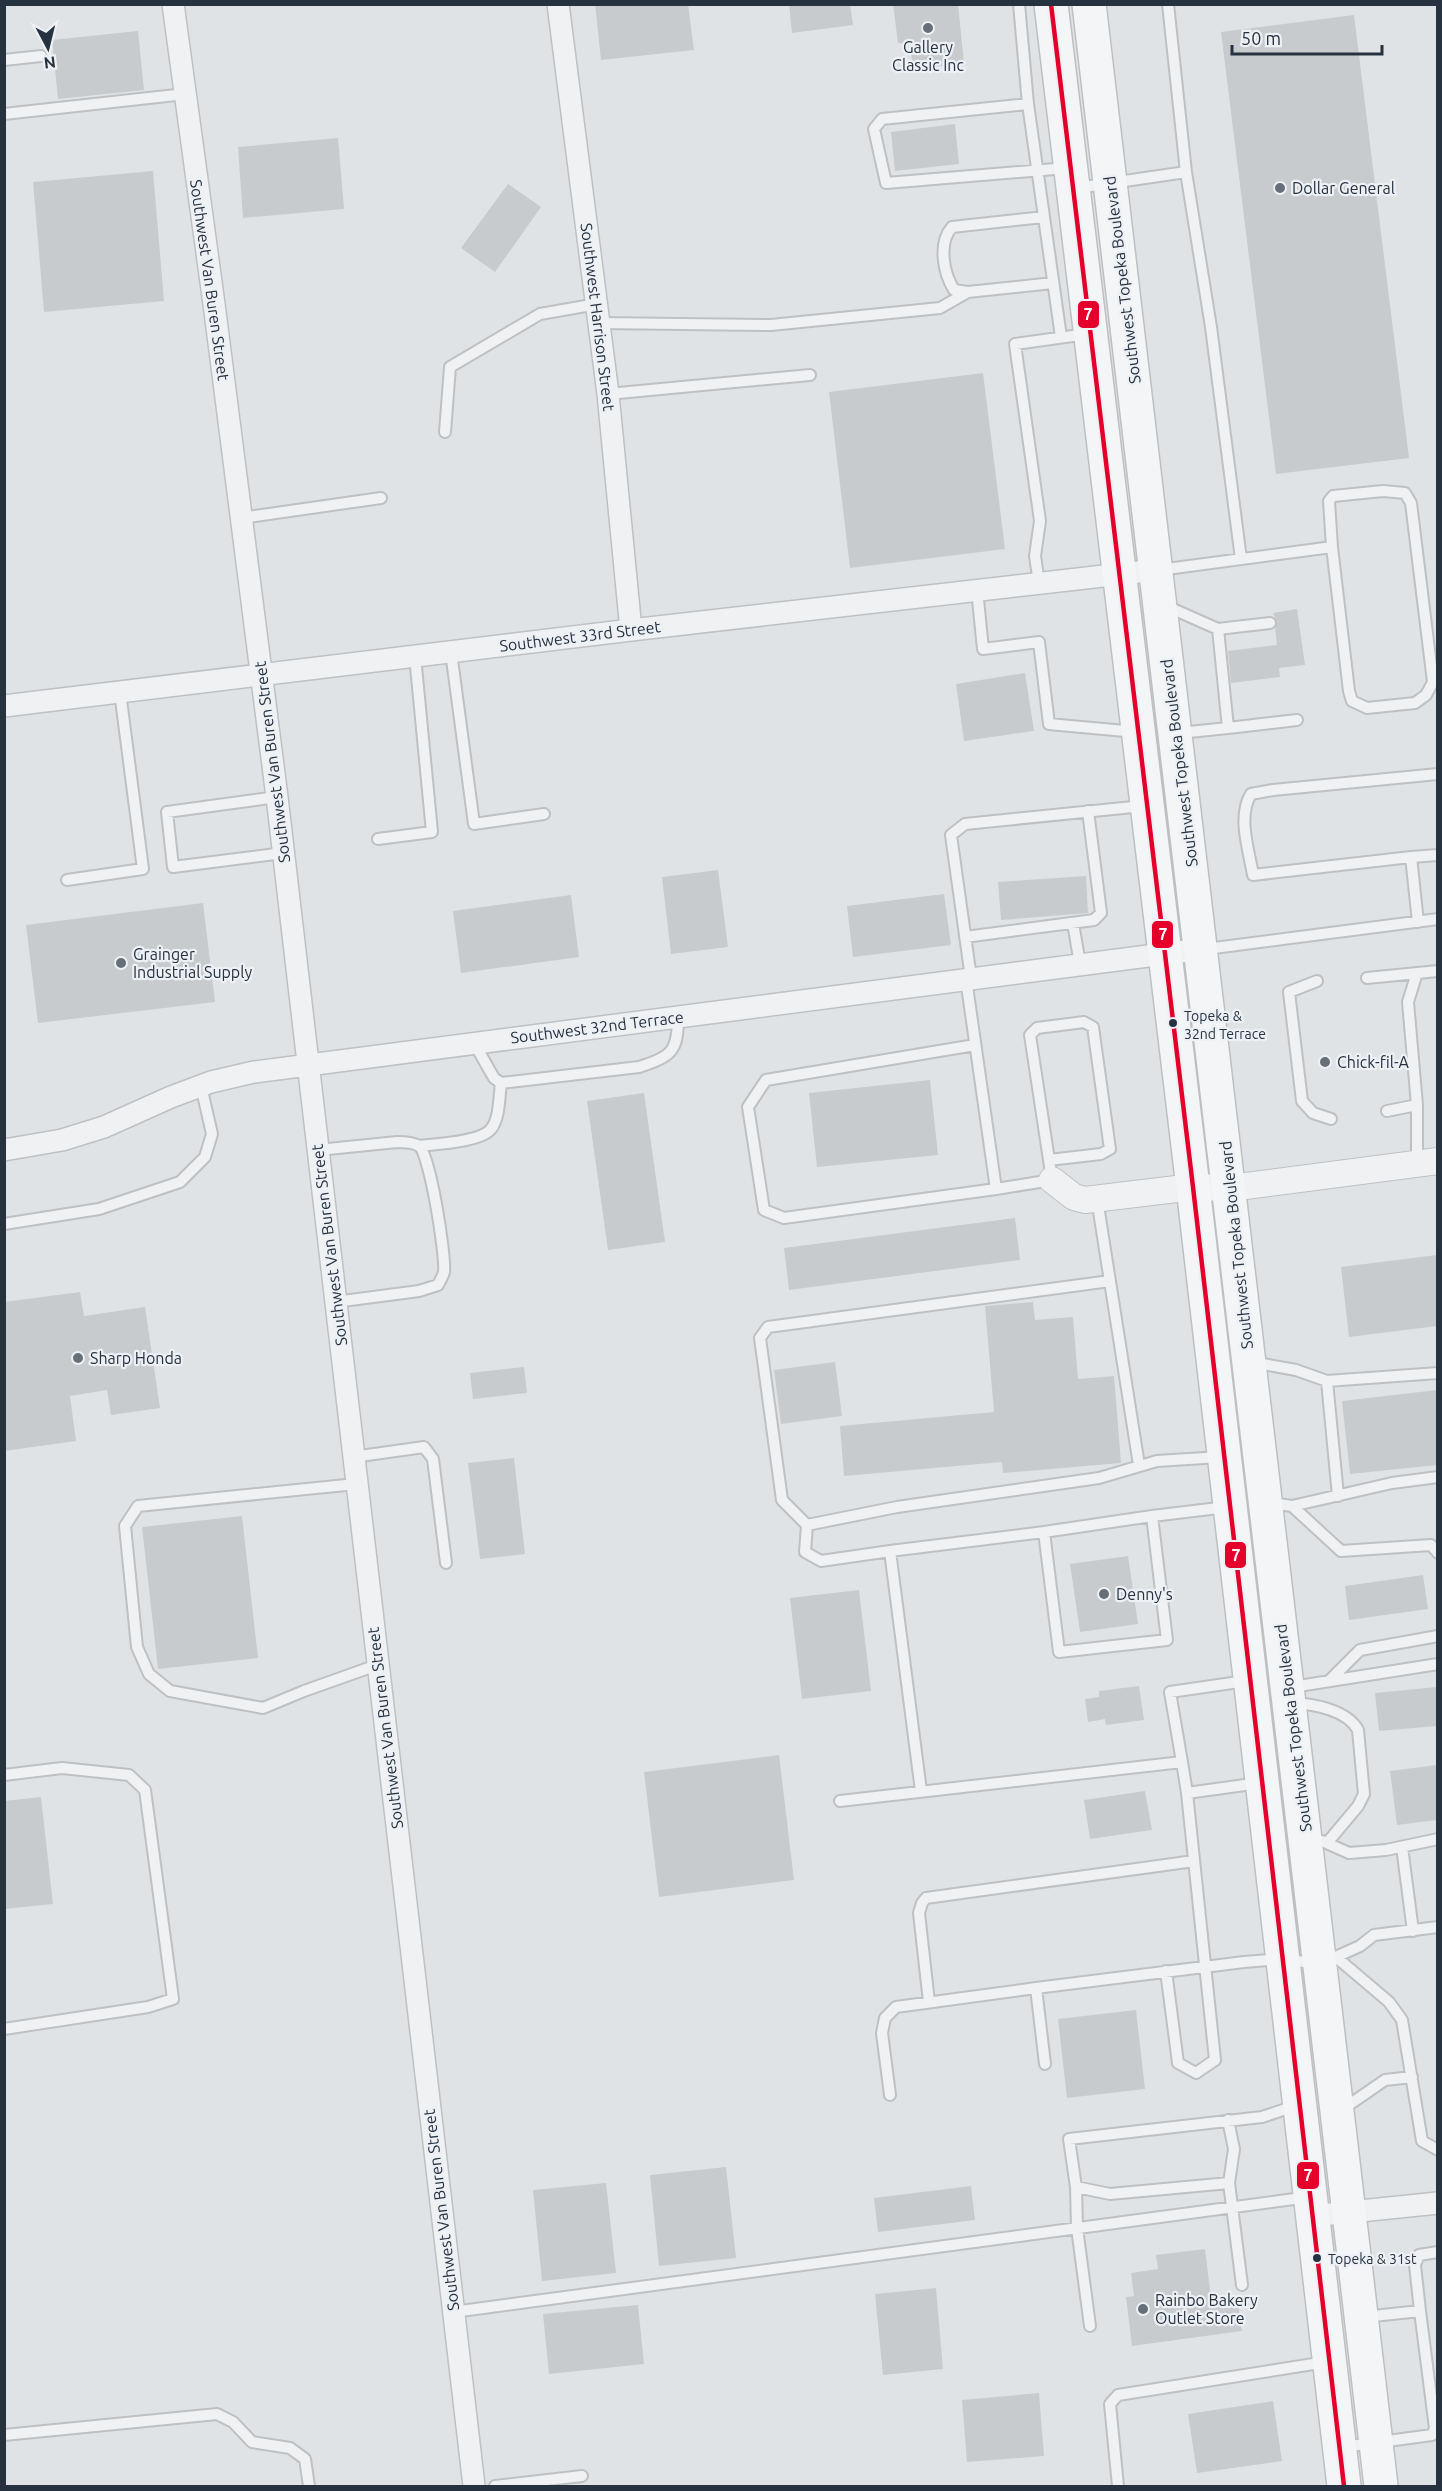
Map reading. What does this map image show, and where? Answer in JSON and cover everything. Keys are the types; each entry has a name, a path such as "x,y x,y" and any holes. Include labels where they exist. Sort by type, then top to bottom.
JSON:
{"main road":[{"path":"1051,4 1072,178 1075,335 1119,574 1163,954 1193,1187 1344,2487"},
{"name":"Southwest Topeka Boulevard","path":"1089,4 1249,1361 1278,1504 1290,1695 1316,1838 1328,1961 1338,2113 1382,2487"},
{"path":"1230,1506 1278,1504"},
{"path":"1250,1685 1290,1695"}],"street":[{"name":"Southwest Van Buren Street","path":"172,4 242,518 277,797 474,2487"},
{"name":"Southwest Harrison Street","path":"558,4 608,394 631,630"},
{"name":"Southwest 33rd Street","path":"4,706 631,630 1156,570"},
{"name":"Southwest 32nd Terrace","path":"4,1150 62,1140 104,1127 171,1096 254,1071 1202,949"},
{"path":"1050,1170 1074,1197 1085,1200 1193,1187 1230,1188 1427,1162"},
{"path":"1310,2206 1349,2213 1437,2203"}],"lane":[{"path":"1019,4 1028,104 1053,283 1075,335 1015,344 1040,521 1035,556 1039,583"},
{"path":"1168,4 1186,172 1211,327 1241,559"},
{"path":"4,60 41,56"},
{"path":"4,114 185,94"},
{"path":"1028,104 882,119 874,129 886,183 1038,170 1110,184 1186,172"},
{"path":"1044,217 952,226 944,236 948,279 954,290 968,292 1053,283"},
{"path":"445,432 450,367 540,314 598,314 771,325 940,308 968,292"},
{"path":"608,394 810,375"},
{"path":"1383,490 1405,493 1411,503 1433,682 1426,695 1415,703 1366,708 1352,701 1348,692 1332,547 1329,501 1334,496 1383,490"},
{"path":"242,518 381,498"},
{"path":"1156,570 1332,547"},
{"path":"977,590 983,649 1039,642 1049,724 1137,732"},
{"path":"1160,603 1218,629 1270,623"},
{"path":"1218,629 1228,728"},
{"path":"451,652 474,824 544,814"},
{"path":"378,839 432,832 415,656"},
{"path":"67,880 143,869 120,692"},
{"path":"1176,733 1297,720"},
{"path":"1437,774 1251,794 1246,802 1245,818 1253,875 1437,855"},
{"path":"277,797 167,812 173,867 283,853"},
{"path":"996,1190 975,1045 965,936 951,835 965,824 1146,806"},
{"path":"965,936 1094,920 1101,913 1088,812"},
{"path":"1411,857 1418,922"},
{"path":"1202,949 1437,919"},
{"path":"1073,923 1080,964"},
{"path":"1367,978 1437,971"},
{"path":"1417,974 1408,1002 1410,1044 1427,1162"},
{"path":"1317,981 1289,992 1302,1101 1313,1113 1331,1119"},
{"path":"474,1042 494,1078 501,1083 639,1067 672,1053 678,1039 678,1016"},
{"path":"975,1045 766,1080 748,1107 764,1210 784,1218 996,1190 1110,1149 1093,1027 1084,1022 1037,1028 1030,1035 1050,1170"},
{"path":"419,1146 480,1136 491,1129 496,1118 501,1083"},
{"path":"4,1224 99,1209 180,1182 205,1156 212,1134 201,1086"},
{"path":"1388,1111 1417,1105"},
{"path":"318,1150 397,1142 409,1142 419,1146 426,1154 440,1228 444,1273 438,1285 419,1291 335,1302"},
{"path":"1097,1199 1138,1466"},
{"path":"1110,1281 768,1328 760,1338 782,1500 807,1525 805,1552 821,1561 1230,1506"},
{"path":"1249,1361 1296,1370 1327,1381 1437,1373"},
{"path":"1327,1381 1338,1496"},
{"path":"353,1457 424,1447 433,1459 446,1563"},
{"path":"807,1525 897,1507 1099,1478 1157,1461 1224,1457"},
{"path":"1278,1504 1338,1496 1392,1483 1437,1477"},
{"path":"356,1484 138,1506 125,1526 137,1647 149,1674 170,1691 263,1708 377,1665"},
{"path":"1278,1504 1341,1551 1431,1545 1437,1553"},
{"path":"1044,1532 1059,1652 1167,1640 1152,1516"},
{"path":"890,1551 921,1791"},
{"path":"1329,1681 1360,1650 1437,1635"},
{"path":"1290,1695 1329,1681 1437,1664"},
{"path":"1166,1971 1178,2063 1196,2073 1215,2060 1187,1793 1170,1692 1250,1685"},
{"path":"1290,1695 1353,1722 1358,1730 1364,1794 1358,1806 1316,1838 1349,1853 1402,1847 1437,1839"},
{"path":"840,1801 1182,1762"},
{"path":"4,1775 62,1768 129,1775 145,1790 173,1999 148,2007 4,2029"},
{"path":"1187,1793 1261,1783"},
{"path":"1402,1847 1413,1931"},
{"path":"929,2002 919,1913 926,1898 1194,1861"},
{"path":"890,2095 882,2033 885,2018 896,2007 1204,1966 1281,1959 1328,1961 1360,1946 1374,1935 1437,1928"},
{"path":"1328,1961 1389,2002 1402,2020 1422,2141 1437,2150"},
{"path":"1036,1988 1045,2064"},
{"path":"1338,2113 1385,2080 1412,2077"},
{"path":"1090,2326 1077,2228 1076,2187 1069,2139 1262,2117 1298,2105"},
{"path":"1228,2120 1234,2149 1229,2183 1234,2207 1242,2285"},
{"path":"1076,2187 1110,2194 1229,2183"},
{"path":"453,2312 1234,2207 1310,2206"},
{"path":"1339,2447 1432,2435 1435,2432 1434,2380 1420,2311 1415,2265 1419,2255 1437,2252"},
{"path":"1361,2317 1420,2311"},
{"path":"1118,2487 1110,2404 1118,2394 1329,2362"},
{"path":"4,2435 217,2414 233,2422 252,2442 290,2448 305,2459 309,2487"},
{"path":"495,2487 582,2476"}],"building":[{"path":"595,4 688,4 694,50 601,60"},
{"path":"789,4 850,4 853,25 792,33"},
{"name":"Gallery Classic Inc","path":"893,4 958,4 964,63 913,70 910,44 898,43"},
{"path":"1354,15 1409,458 1276,474 1221,32"},
{"path":"138,31 144,90 58,99 52,40"},
{"path":"955,124 959,164 895,171 891,132"},
{"path":"338,138 344,209 243,218 238,147"},
{"path":"153,171 164,301 44,312 33,182"},
{"path":"508,184 541,207 495,272 461,248"},
{"path":"983,373 1005,549 850,568 829,392"},
{"path":"1297,609 1305,665 1279,668 1280,677 1231,683 1228,651 1277,645 1275,628 1277,622 1273,613"},
{"path":"1025,673 1034,731 964,741 956,684"},
{"path":"718,870 728,947 671,954 662,877"},
{"path":"1086,876 1088,913 1001,920 998,882"},
{"path":"944,894 951,945 853,957 847,906"},
{"path":"571,895 579,957 461,973 453,911"},
{"name":"Grainger Industrial Supply","path":"203,903 215,1002 38,1023 26,925"},
{"path":"930,1080 938,1155 817,1167 809,1093"},
{"path":"644,1093 665,1242 608,1250 587,1101"},
{"path":"1015,1218 1020,1260 789,1290 784,1248"},
{"path":"1437,1255 1437,1326 1349,1337 1341,1267"},
{"name":"Sharp Honda","path":"80,1292 84,1316 145,1307 160,1408 111,1415 107,1390 70,1396 76,1441 4,1451 4,1302"},
{"path":"1033,1302 1035,1320 1073,1317 1078,1379 1114,1376 1121,1463 1003,1473 1002,1462 844,1476 840,1426 994,1412 985,1306"},
{"path":"835,1362 842,1416 781,1424 774,1370"},
{"path":"524,1367 527,1393 473,1399 470,1373"},
{"path":"1437,1390 1437,1465 1350,1474 1342,1401"},
{"path":"514,1458 525,1554 480,1559 468,1463"},
{"path":"242,1516 258,1658 158,1669 142,1527"},
{"name":"Denny's","path":"1128,1556 1138,1624 1080,1632 1070,1564"},
{"path":"1423,1575 1428,1609 1349,1620 1345,1586"},
{"path":"859,1590 871,1691 802,1699 790,1598"},
{"path":"1139,1686 1144,1720 1106,1725 1105,1719 1088,1722 1085,1699 1099,1697 1099,1691"},
{"path":"1437,1687 1437,1726 1379,1731 1375,1693"},
{"path":"779,1755 794,1880 659,1897 644,1772"},
{"path":"1437,1765 1437,1820 1397,1825 1390,1771"},
{"path":"1145,1791 1152,1830 1090,1839 1084,1800"},
{"path":"41,1797 53,1904 4,1909 4,1801"},
{"path":"1136,2010 1145,2089 1067,2098 1058,2019"},
{"path":"726,2167 736,2258 659,2266 650,2175"},
{"path":"606,2183 616,2273 542,2281 533,2190"},
{"path":"971,2186 975,2220 878,2232 874,2198"},
{"path":"1205,2249 1211,2298 1237,2295 1242,2331 1132,2346 1126,2297 1134,2296 1131,2273 1158,2269 1156,2255"},
{"path":"936,2288 943,2369 883,2375 875,2294"},
{"path":"638,2305 644,2364 549,2374 543,2314"},
{"path":"1039,2393 1044,2456 967,2462 962,2400"},
{"path":"1273,2401 1282,2461 1197,2473 1188,2414"}],"transit line":[{"name":"7","path":"1051,4 1193,1187 1344,2486"}],"place":[{"name":"Gallery Classic Inc","path":"928,28"},
{"name":"Dollar General","path":"1280,188"},
{"name":"Grainger Industrial Supply","path":"121,963"},
{"name":"Topeka & 32nd Terrace","path":"1173,1023"},
{"name":"Chick-fil-A","path":"1325,1062"},
{"name":"Sharp Honda","path":"78,1358"},
{"name":"Denny's","path":"1104,1594"},
{"name":"Topeka & 31st","path":"1317,2258"},
{"name":"Rainbo Bakery Outlet Store","path":"1143,2309"}]}
